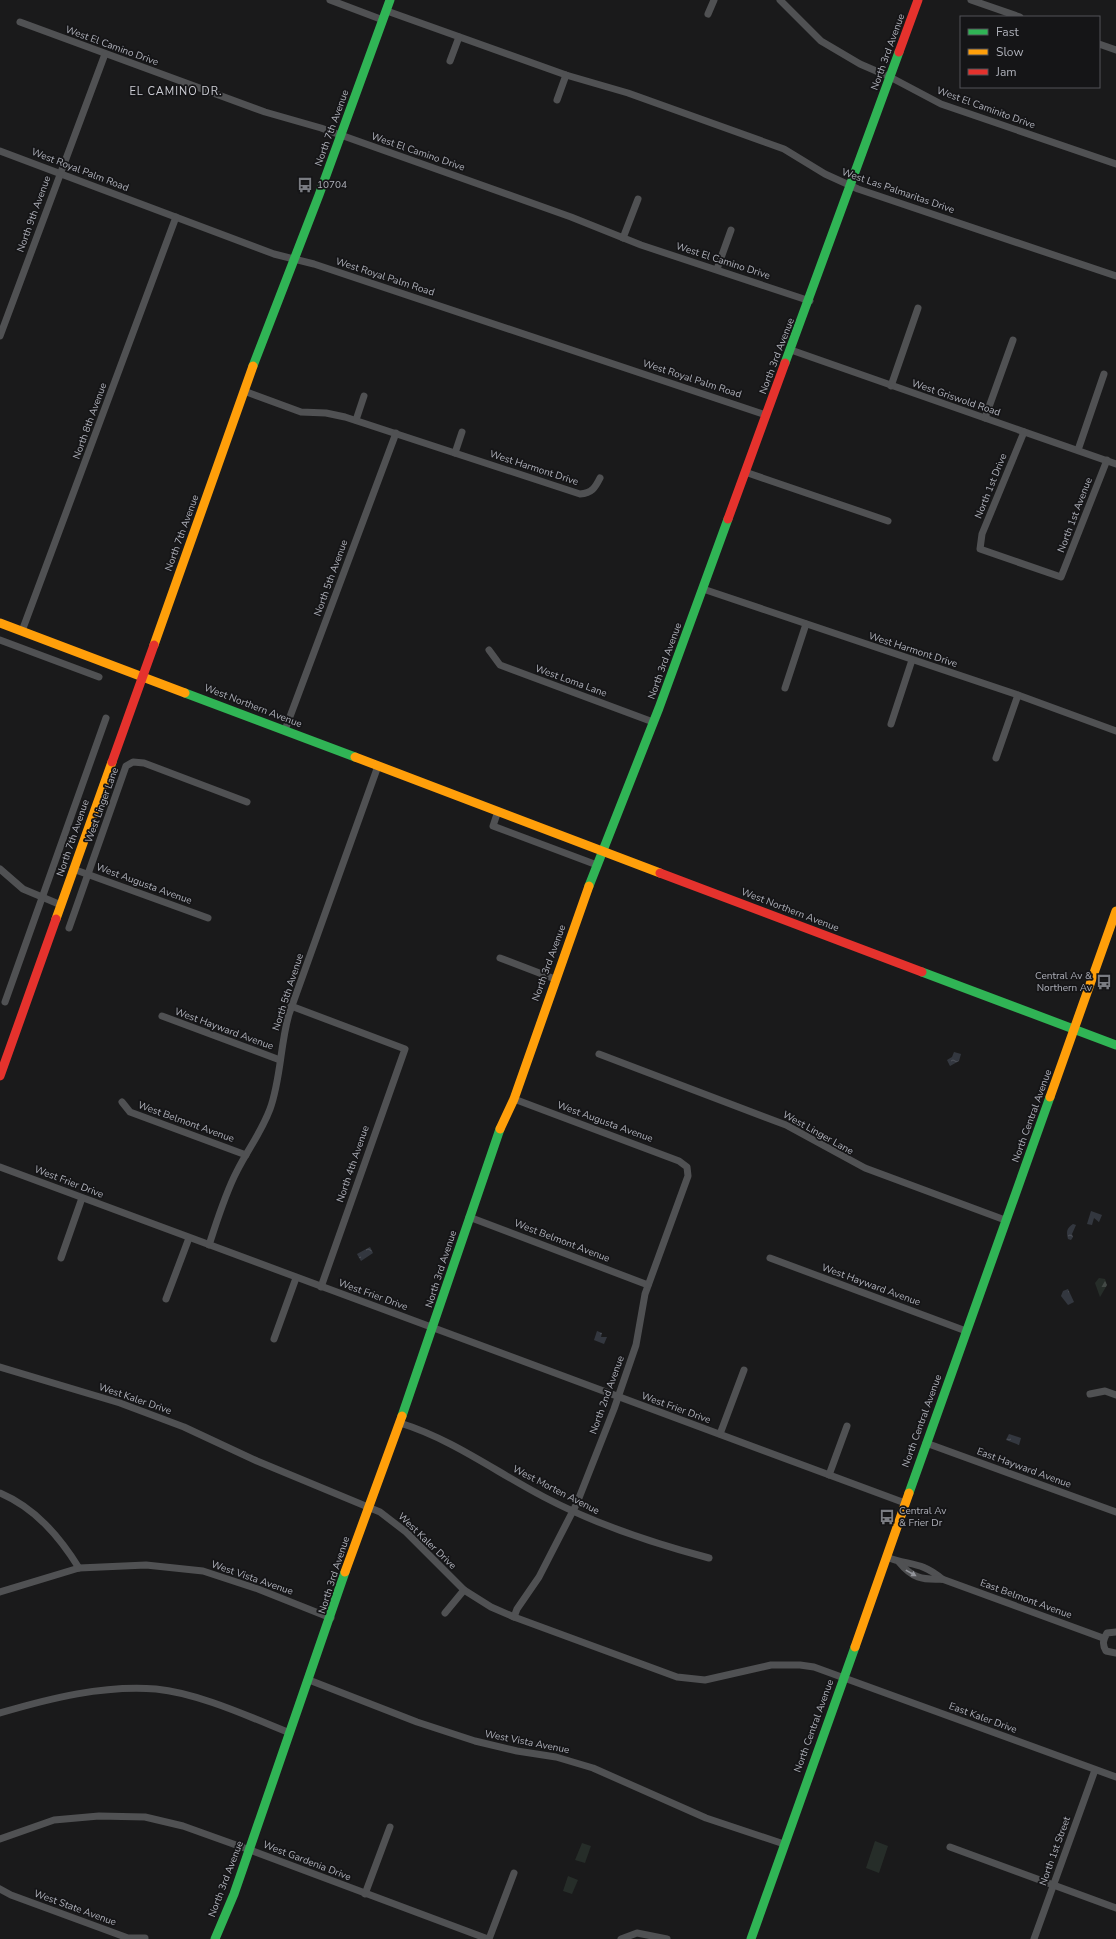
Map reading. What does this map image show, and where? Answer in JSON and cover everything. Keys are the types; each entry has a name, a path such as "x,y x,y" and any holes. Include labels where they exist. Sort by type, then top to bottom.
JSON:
{"main road":[{"name":"North 7th Avenue","path":"0,1076 244,391 341,135 390,0"},
{"name":"North 3rd Avenue","path":"215,1939 234,1894 250,1850 368,1507 400,1424 498,1134 514,1099 555,979 597,865 654,722 766,415 810,300 918,0"},
{"name":"West Northern Avenue","path":"0,623 1116,1045"},
{"name":"North Central Avenue","path":"751,1939 1005,1220 1075,1029 1116,911"}],"street":[{"path":"330,0 383,20"},
{"path":"708,14 714,0"},
{"name":"West El Caminito Drive","path":"780,0 821,41 860,64 890,77 941,104 1116,164"},
{"path":"971,0 1017,16"},
{"name":"West Las Palmaritas Drive","path":"386,11 566,75 628,93 784,149 825,174 850,186 1116,276"},
{"name":"West El Camino Drive","path":"20,22 265,112 341,135 571,217 623,238 810,300"},
{"path":"450,62 459,37"},
{"path":"1100,44 1116,50"},
{"name":"North 9th Avenue","path":"0,336 105,54"},
{"path":"557,100 566,75"},
{"name":"West Royal Palm Road","path":"0,151 274,254 314,264 766,415"},
{"path":"623,238 638,199"},
{"name":"North 8th Avenue","path":"22,631 176,217"},
{"name":"West El Camino Drive","path":"717,269 731,230"},
{"path":"891,386 918,308"},
{"path":"985,418 1013,340"},
{"name":"West Griswold Road","path":"791,350 1116,464"},
{"path":"1078,450 1104,374"},
{"name":"West Harmont Drive","path":"244,391 301,412 326,413 356,420 580,494 588,493 594,489 600,478"},
{"path":"356,420 364,396"},
{"path":"455,453 462,432"},
{"name":"North 1st Drive","path":"1024,432 982,534 980,549 1061,577"},
{"name":"North 5th Avenue","path":"285,730 396,433"},
{"name":"North 1st Avenue","path":"1061,577 1107,460"},
{"path":"745,472 888,521"},
{"name":"West Harmont Drive","path":"702,589 1018,695 1116,731"},
{"path":"785,688 806,624"},
{"path":"0,640 99,677"},
{"name":"West Loma Lane","path":"489,650 500,665 654,722"},
{"path":"891,724 912,660"},
{"path":"996,758 1018,695"},
{"name":"North 7th Avenue","path":"5,1002 106,718"},
{"name":"West Linger Lane","path":"69,928 126,766 133,762 144,763 247,802"},
{"name":"North 5th Avenue","path":"210,1246 234,1177 257,1138 271,1108 276,1091 285,1027 378,766"},
{"path":"498,811 493,826 597,865"},
{"path":"0,869 23,889 61,905"},
{"name":"West Augusta Avenue","path":"74,869 208,918"},
{"path":"500,958 555,979"},
{"name":"North 4th Avenue","path":"292,1006 405,1049 321,1286"},
{"name":"West Hayward Avenue","path":"162,1016 280,1060"},
{"name":"West Linger Lane","path":"599,1054 786,1125 860,1166 1005,1220"},
{"name":"West Augusta Avenue","path":"514,1099 679,1161 687,1167"},
{"name":"West Belmont Avenue","path":"122,1102 130,1112 246,1155"},
{"name":"West Frier Drive","path":"0,1167 905,1503"},
{"name":"North 2nd Avenue","path":"514,1617 517,1609 539,1577 573,1511 618,1396 636,1345 641,1309 648,1285 688,1176 687,1167"},
{"path":"61,1258 82,1198"},
{"name":"West Belmont Avenue","path":"469,1217 648,1285"},
{"path":"166,1299 188,1238"},
{"name":"West Hayward Avenue","path":"770,1258 966,1330"},
{"path":"274,1339 296,1278"},
{"name":"West Kaler Drive","path":"0,1367 120,1403 184,1427 257,1461 368,1507 391,1519 464,1590 491,1607 514,1617 683,1678 705,1680 771,1665 800,1665 814,1667 844,1677"},
{"path":"720,1434 744,1370"},
{"path":"1090,1394 1105,1391 1116,1395"},
{"name":"West Morten Avenue","path":"400,1424 445,1441 543,1497 604,1525 641,1539 710,1558"},
{"path":"829,1475 847,1426"},
{"name":"East Hayward Avenue","path":"926,1443 1116,1512"},
{"path":"0,1493 14,1499 38,1517 54,1533 79,1568"},
{"name":"East Belmont Avenue","path":"886,1557 899,1562 913,1563 931,1569 942,1579 1104,1638"},
{"name":"East Belmont Avenue","path":"899,1562 909,1573 926,1580 942,1579"},
{"name":"West Vista Avenue","path":"0,1592 79,1568 146,1565 203,1571 258,1589 331,1618"},
{"path":"445,1613 464,1590"},
{"path":"1116,1632 1107,1633 1104,1638 1103,1645 1106,1651 1116,1653"},
{"name":"East Kaler Drive","path":"844,1677 1116,1778"},
{"name":"West Vista Avenue","path":"309,1680 417,1722 475,1742 517,1751 556,1756 593,1768 706,1818 784,1844"},
{"path":"0,1713 53,1697 125,1689 157,1689 192,1696 290,1733"},
{"name":"North 1st Street","path":"1034,1939 1094,1770"},
{"name":"West Gardenia Drive","path":"0,1839 54,1820 99,1816 144,1817 183,1826 488,1939"},
{"path":"365,1894 390,1827"},
{"path":"950,1847 1116,1908"},
{"path":"488,1939 514,1873"},
{"name":"West State Avenue","path":"0,1889 11,1895 128,1938 145,1938"},
{"path":"621,1939 637,1933 667,1939"}],"green space":[{"path":"1099,1278 1105,1279 1107,1285 1100,1297 1095,1283"},
{"path":"875,1841 888,1846 879,1873 866,1868"},
{"path":"582,1843 591,1846 585,1863 575,1860"},
{"path":"568,1876 578,1880 572,1894 563,1891"}],"water":[{"path":"954,1052 961,1054 959,1061 950,1066 947,1060 952,1057"},
{"path":"1091,1211 1102,1215 1099,1222 1094,1218 1092,1225 1087,1224"},
{"path":"1073,1224 1076,1225 1071,1240 1068,1239 1067,1232 1068,1228"},
{"path":"370,1247 373,1253 361,1261 357,1254"},
{"path":"1068,1289 1074,1302 1068,1305 1061,1296 1063,1291"},
{"path":"597,1331 602,1333 601,1337 607,1337 604,1344 594,1340"},
{"path":"1009,1434 1021,1438 1019,1445 1006,1440"}],"traffic: fast":[{"path":"253,366 319,195 390,0"},
{"path":"785,363 899,52"},
{"path":"589,886 659,708 728,519"},
{"path":"185,693 355,757"},
{"path":"922,972 1116,1045"},
{"path":"909,1493 1050,1097"},
{"path":"402,1416 500,1129"},
{"path":"215,1939 234,1894 345,1572"},
{"path":"751,1939 855,1647"}],"traffic: slow":[{"path":"154,645 253,366"},
{"path":"0,623 185,693"},
{"path":"355,757 660,873"},
{"path":"56,919 112,762"},
{"path":"500,1129 514,1099 589,886"},
{"path":"1050,1097 1116,911"},
{"path":"345,1572 402,1416"},
{"path":"855,1647 909,1493"}],"traffic: jam":[{"path":"899,52 918,0"},
{"path":"728,519 785,363"},
{"path":"112,762 154,645"},
{"path":"660,873 922,972"},
{"path":"0,1076 56,919"}],"place":[{"name":"10704","path":"305,185"},
{"name":"Central Av & Northern Av","path":"1104,982"},
{"name":"Central Av & Frier Dr","path":"887,1517"}],"district":[{"name":"EL CAMINO DR.","path":"176,91"}]}
